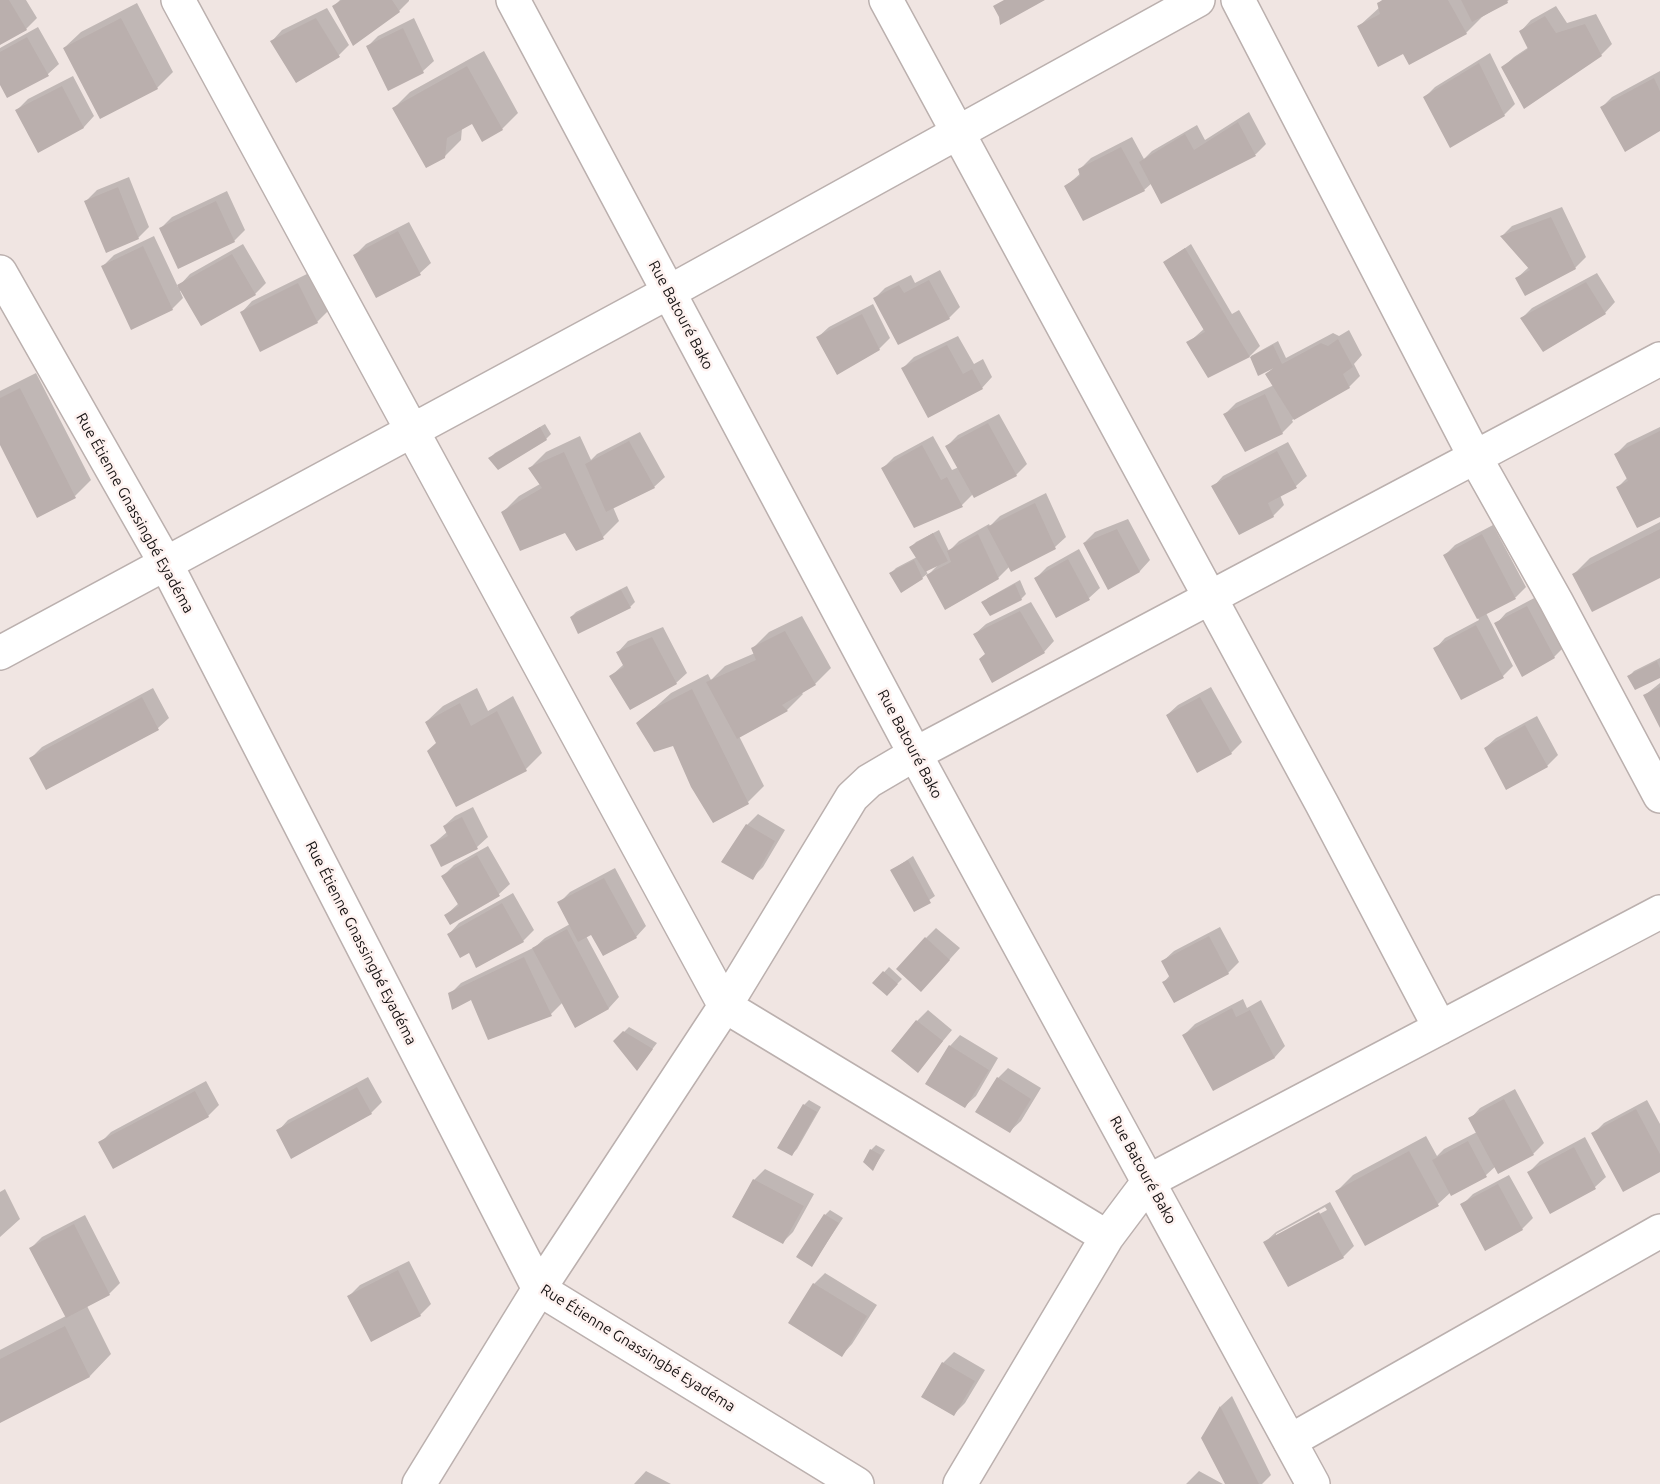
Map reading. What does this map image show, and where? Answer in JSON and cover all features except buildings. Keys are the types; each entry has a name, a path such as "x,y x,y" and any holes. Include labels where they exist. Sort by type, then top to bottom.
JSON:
{"street":[{"path":"178,0 724,1006 1107,1238"},
{"name":"Rue Batouré Bako","path":"513,0 915,754 1313,1484"},
{"path":"886,0 1322,804 1440,1028"},
{"path":"0,653 669,292 1198,0"},
{"path":"1238,0 1475,457 1557,601 1660,796"},
{"name":"Rue Étienne Gnassingbé Eyadéma","path":"0,272 166,564 539,1289 857,1484"},
{"path":"419,1484 539,1289 724,1006 852,797 869,781 915,754 1660,359"},
{"path":"960,1484 1107,1238 1149,1181 1660,912"},
{"path":"1290,1441 1660,1231"}]}
